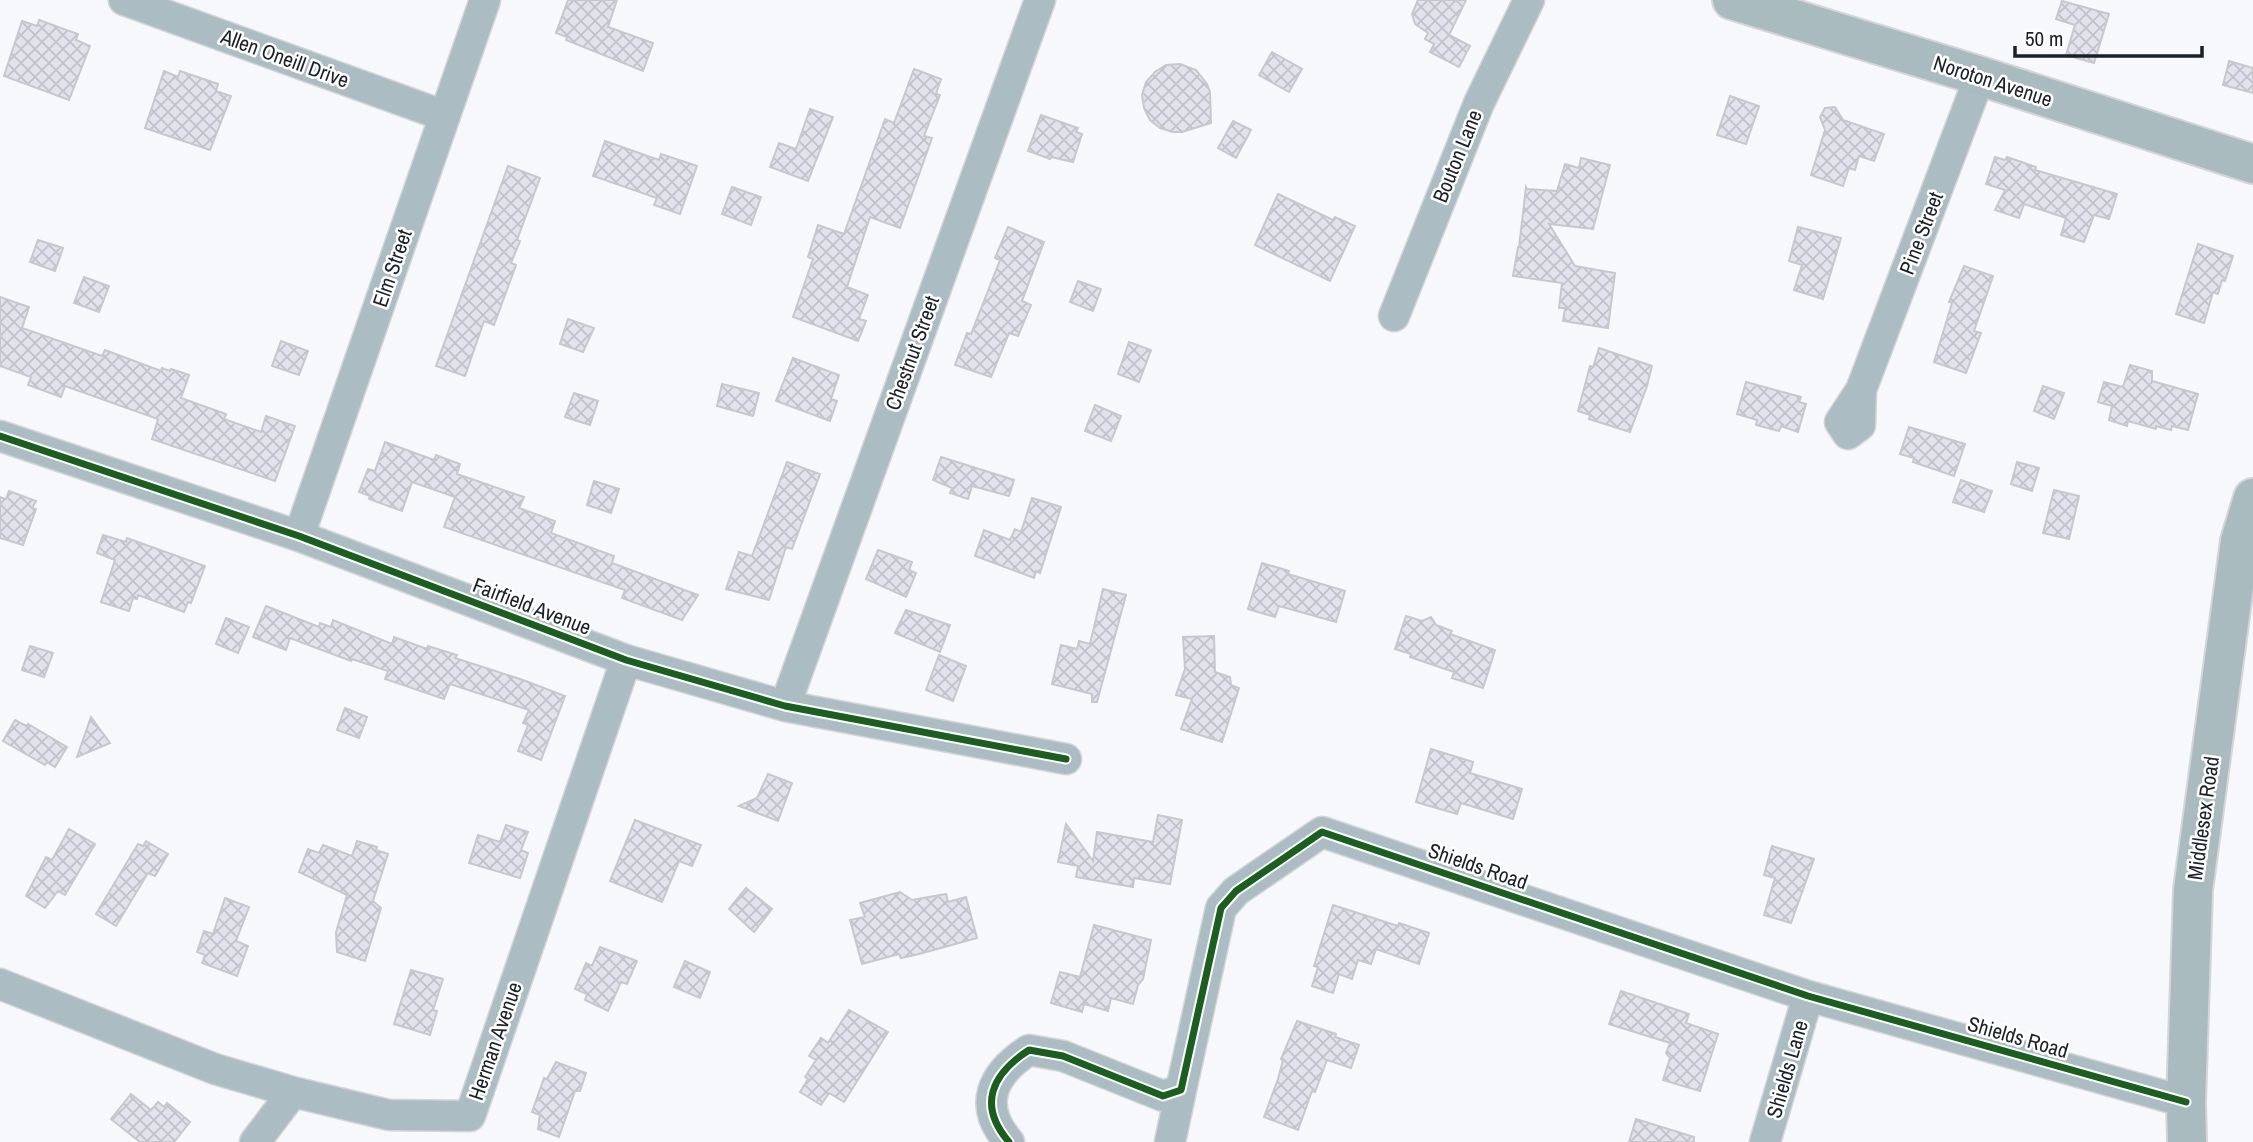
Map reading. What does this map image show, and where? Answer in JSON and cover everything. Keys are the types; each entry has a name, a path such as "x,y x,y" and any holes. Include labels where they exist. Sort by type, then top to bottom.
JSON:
{"main road":[{"name":"Noroton Avenue","path":"1732,0 2253,164"},
{"name":"Middlesex Road","path":"2187,1142 2193,890 2240,541 2253,498"}],"street":[{"name":"Allen Oneill Drive","path":"124,0 445,116"},
{"name":"Elm Street","path":"299,536 485,0"},
{"name":"Chestnut Street","path":"785,706 1040,0"},
{"name":"Bouton Lane","path":"1394,316 1479,103 1529,0"},
{"name":"Pine Street","path":"1861,390 1980,76"},
{"name":"Fairfield Avenue","path":"0,436 299,536 626,660 785,706 1066,759"},
{"name":"Herman Avenue","path":"0,984 215,1069 293,1092 389,1115 470,1116 626,660"},
{"name":"Shields Road","path":"1170,1142 1221,908 1236,891 1322,832 1808,996 2186,1102"},
{"name":"Shields Lane","path":"1765,1142 1808,996"},
{"path":"1009,1142 997,1126 990,1104 997,1079 1011,1062 1029,1050 1063,1056 1163,1096 1181,1090"},
{"path":"255,1142 293,1092"}],"building":[{"path":"568,0 617,0 608,27 653,43 643,71 566,40 567,37 556,33"},
{"path":"1418,0 1466,0 1449,35 1470,46 1459,67 1430,52 1434,44 1425,39 1428,33 1415,24 1412,14"},
{"path":"2062,1 2109,14 2094,63 2066,55 2075,25 2056,19"},
{"path":"39,20 78,34 76,40 90,46 69,100 4,76 22,21 37,26"},
{"path":"1272,52 1302,69 1289,92 1259,75"},
{"path":"2229,61 2253,68 2253,93 2223,85"},
{"path":"1180,64 1196,70 1207,84 1210,92 1211,123 1173,132 1160,128 1150,120 1142,95 1146,82 1155,72 1166,65"},
{"path":"914,69 941,79 936,94 940,95 924,136 932,138 900,228 870,217 847,287 868,295 859,319 866,321 858,341 793,317 813,259 808,257 818,225 844,234 885,119 894,123"},
{"path":"164,71 178,77 180,71 218,84 216,91 231,96 210,150 145,128"},
{"path":"1730,96 1759,106 1746,144 1717,135"},
{"path":"1835,107 1843,120 1884,134 1874,161 1859,156 1855,170 1849,168 1843,186 1811,175 1825,130 1820,117 1825,108"},
{"path":"810,109 833,117 808,181 770,167 779,143 796,149"},
{"path":"1041,115 1078,128 1076,132 1082,134 1073,162 1051,157 1050,159 1028,151"},
{"path":"1233,121 1251,130 1236,158 1218,148"},
{"path":"605,141 659,160 661,154 697,166 680,214 654,205 657,198 593,176"},
{"path":"1995,157 2005,160 2007,157 2036,167 2035,170 2117,194 2109,219 2094,215 2084,242 2061,235 2066,218 2024,204 2019,218 1995,210 2005,190 1986,184"},
{"path":"1581,158 1610,165 1593,229 1549,224 1575,266 1615,273 1608,328 1563,321 1565,308 1559,308 1562,283 1513,276 1526,187 1557,191 1565,164 1579,168"},
{"path":"508,166 540,178 517,240 520,241 511,263 516,265 494,325 484,321 465,376 436,366"},
{"path":"732,187 761,197 751,225 722,214"},
{"path":"1278,194 1333,220 1335,217 1355,226 1330,281 1255,245"},
{"path":"1008,227 1044,242 1022,301 1031,305 1018,336 1009,333 991,377 955,365 967,333 971,334 1000,260 995,258"},
{"path":"1798,227 1841,238 1823,299 1794,290 1802,265 1789,261"},
{"path":"38,240 63,248 55,271 30,262"},
{"path":"2198,244 2233,256 2218,294 2213,292 2204,323 2176,314"},
{"path":"1964,266 1993,276 1974,331 1981,333 1966,373 1934,362 1952,303 1949,302"},
{"path":"84,277 109,286 99,312 74,303"},
{"path":"1078,281 1101,289 1093,311 1070,302"},
{"path":"0,297 29,307 22,328 102,356 105,350 161,371 162,368 171,369 189,375 181,398 226,414 224,419 261,432 266,416 295,426 275,481 152,439 158,419 65,386 61,397 28,385 31,377 0,366"},
{"path":"568,319 594,328 583,352 560,344"},
{"path":"281,341 308,351 299,375 272,366"},
{"path":"1129,342 1151,350 1139,382 1118,374"},
{"path":"1599,348 1652,366 1630,432 1589,419 1590,415 1578,411 1590,366 1593,367"},
{"path":"793,358 839,375 831,399 837,401 830,421 776,401"},
{"path":"2130,365 2152,371 2152,381 2198,394 2188,430 2172,426 2171,430 2156,426 2156,429 2128,421 2127,426 2109,420 2112,406 2098,402 2104,382 2123,387"},
{"path":"1746,382 1801,397 1799,402 1806,404 1798,432 1781,426 1779,431 1756,425 1757,420 1737,414"},
{"path":"722,384 759,393 753,416 717,406"},
{"path":"2043,386 2064,393 2054,419 2034,411"},
{"path":"574,393 598,401 590,425 565,417"},
{"path":"1095,405 1121,416 1111,441 1085,431"},
{"path":"1909,427 1965,444 1954,476 1913,462 1914,458 1900,454"},
{"path":"385,442 434,460 436,455 460,464 457,474 524,497 519,508 555,521 551,533 614,556 612,563 698,595 682,620 622,598 625,590 444,527 455,497 412,482 402,511 369,499 370,496 359,492 368,469 375,471"},
{"path":"941,457 1014,480 1009,496 972,486 968,499 950,493 952,488 933,480"},
{"path":"787,462 820,474 792,549 786,547 769,600 726,589 739,552 752,556"},
{"path":"2017,462 2039,468 2032,491 2011,484"},
{"path":"1961,480 1992,491 1984,512 1953,502"},
{"path":"594,481 619,489 611,513 587,505"},
{"path":"2054,490 2079,496 2069,539 2043,533"},
{"path":"9,491 36,501 32,508 36,509 23,545 0,538 0,497 6,499"},
{"path":"1032,498 1061,507 1040,573 1036,571 1034,578 975,556 984,530 1010,540 1015,529 1021,532"},
{"path":"103,535 126,542 127,538 205,566 191,603 188,602 184,612 138,595 137,599 133,598 129,611 101,602 115,560 97,553"},
{"path":"878,550 912,562 909,570 916,573 906,597 866,579"},
{"path":"1262,563 1289,571 1288,574 1345,591 1336,622 1279,606 1275,617 1248,609"},
{"path":"1103,589 1126,595 1097,702 1092,702 1092,694 1052,684 1061,645 1077,649 1079,641 1090,644"},
{"path":"266,606 319,627 320,623 331,627 333,620 392,644 394,637 427,649 428,646 565,696 541,760 518,751 528,725 523,723 529,710 450,684 444,699 385,679 388,671 352,659 351,661 290,638 286,650 253,637"},
{"path":"906,610 950,625 940,652 895,633"},
{"path":"1406,616 1422,621 1431,617 1436,625 1452,631 1450,634 1495,650 1483,688 1452,678 1454,672 1395,649"},
{"path":"226,618 249,627 238,653 216,644"},
{"path":"1214,636 1215,672 1230,677 1231,685 1239,688 1222,742 1181,729 1192,699 1176,695 1185,669 1183,637"},
{"path":"30,646 53,653 44,677 22,670"},
{"path":"939,655 966,666 953,701 926,690"},
{"path":"345,708 367,717 359,738 337,730"},
{"path":"91,717 110,743 77,757"},
{"path":"15,720 26,726 28,724 67,747 55,767 47,762 45,765 3,741"},
{"path":"1431,749 1473,762 1470,773 1522,789 1513,819 1461,803 1457,814 1416,802"},
{"path":"768,774 792,783 778,821 739,806 757,798"},
{"path":"1158,815 1182,820 1170,884 1134,878 1133,887 1076,877 1078,866 1058,862 1066,824 1093,861 1097,832 1153,842"},
{"path":"635,820 701,845 692,866 679,861 662,902 610,881"},
{"path":"506,825 528,832 521,850 528,853 520,878 469,863 478,835 500,842"},
{"path":"69,829 95,844 65,895 58,891 45,908 26,896 46,857 52,860"},
{"path":"146,841 168,854 155,876 148,873 116,926 96,914 138,844 143,846"},
{"path":"357,841 377,847 376,850 388,854 373,901 381,908 365,961 337,952 336,932 347,895 299,872 308,849 319,853 323,845 352,856"},
{"path":"1772,846 1814,859 1791,923 1764,915 1775,878 1764,875"},
{"path":"746,888 772,909 754,932 729,909"},
{"path":"900,892 912,900 946,894 948,902 966,897 977,938 919,954 901,958 899,954 862,964 850,920 865,917 860,903"},
{"path":"225,898 249,907 236,941 248,946 237,976 202,963 205,955 197,952 204,931 213,934"},
{"path":"1333,905 1429,933 1419,964 1376,949 1371,964 1358,960 1352,979 1339,974 1333,993 1312,986 1318,967 1314,966"},
{"path":"1094,925 1151,940 1143,979 1138,985 1133,1004 1111,998 1108,1011 1084,1004 1082,1012 1051,1003 1060,972 1080,977"},
{"path":"600,947 637,961 627,984 621,982 608,1011 585,1000 587,994 575,989 586,963 592,966"},
{"path":"685,961 710,972 700,998 674,987"},
{"path":"411,970 443,979 433,1010 437,1011 430,1035 394,1024"},
{"path":"1621,991 1689,1014 1686,1023 1718,1034 1700,1091 1663,1080 1670,1058 1666,1053 1670,1043 1609,1024"},
{"path":"849,1010 888,1032 844,1102 829,1093 821,1105 800,1092 808,1079 805,1077 816,1060 809,1056 821,1038 828,1043"},
{"path":"1297,1021 1359,1045 1351,1068 1327,1060 1298,1130 1264,1117 1278,1079 1283,1060 1281,1059"},
{"path":"556,1062 586,1073 580,1091 575,1091 559,1137 538,1129 540,1115 532,1112 544,1078 547,1079"},
{"path":"131,1094 151,1110 158,1102 164,1107 167,1103 190,1122 174,1142 140,1142 111,1119"},
{"path":"1636,1119 1694,1137 1694,1142 1629,1142"}],"cycle path":[{"path":"0,436 299,536 626,660 785,706 1066,759"},
{"path":"1009,1142 993,1115 993,1091 1006,1069 1029,1050 1063,1056 1163,1096 1181,1090 1221,908 1236,891 1322,832 1808,996 2186,1102"}]}
